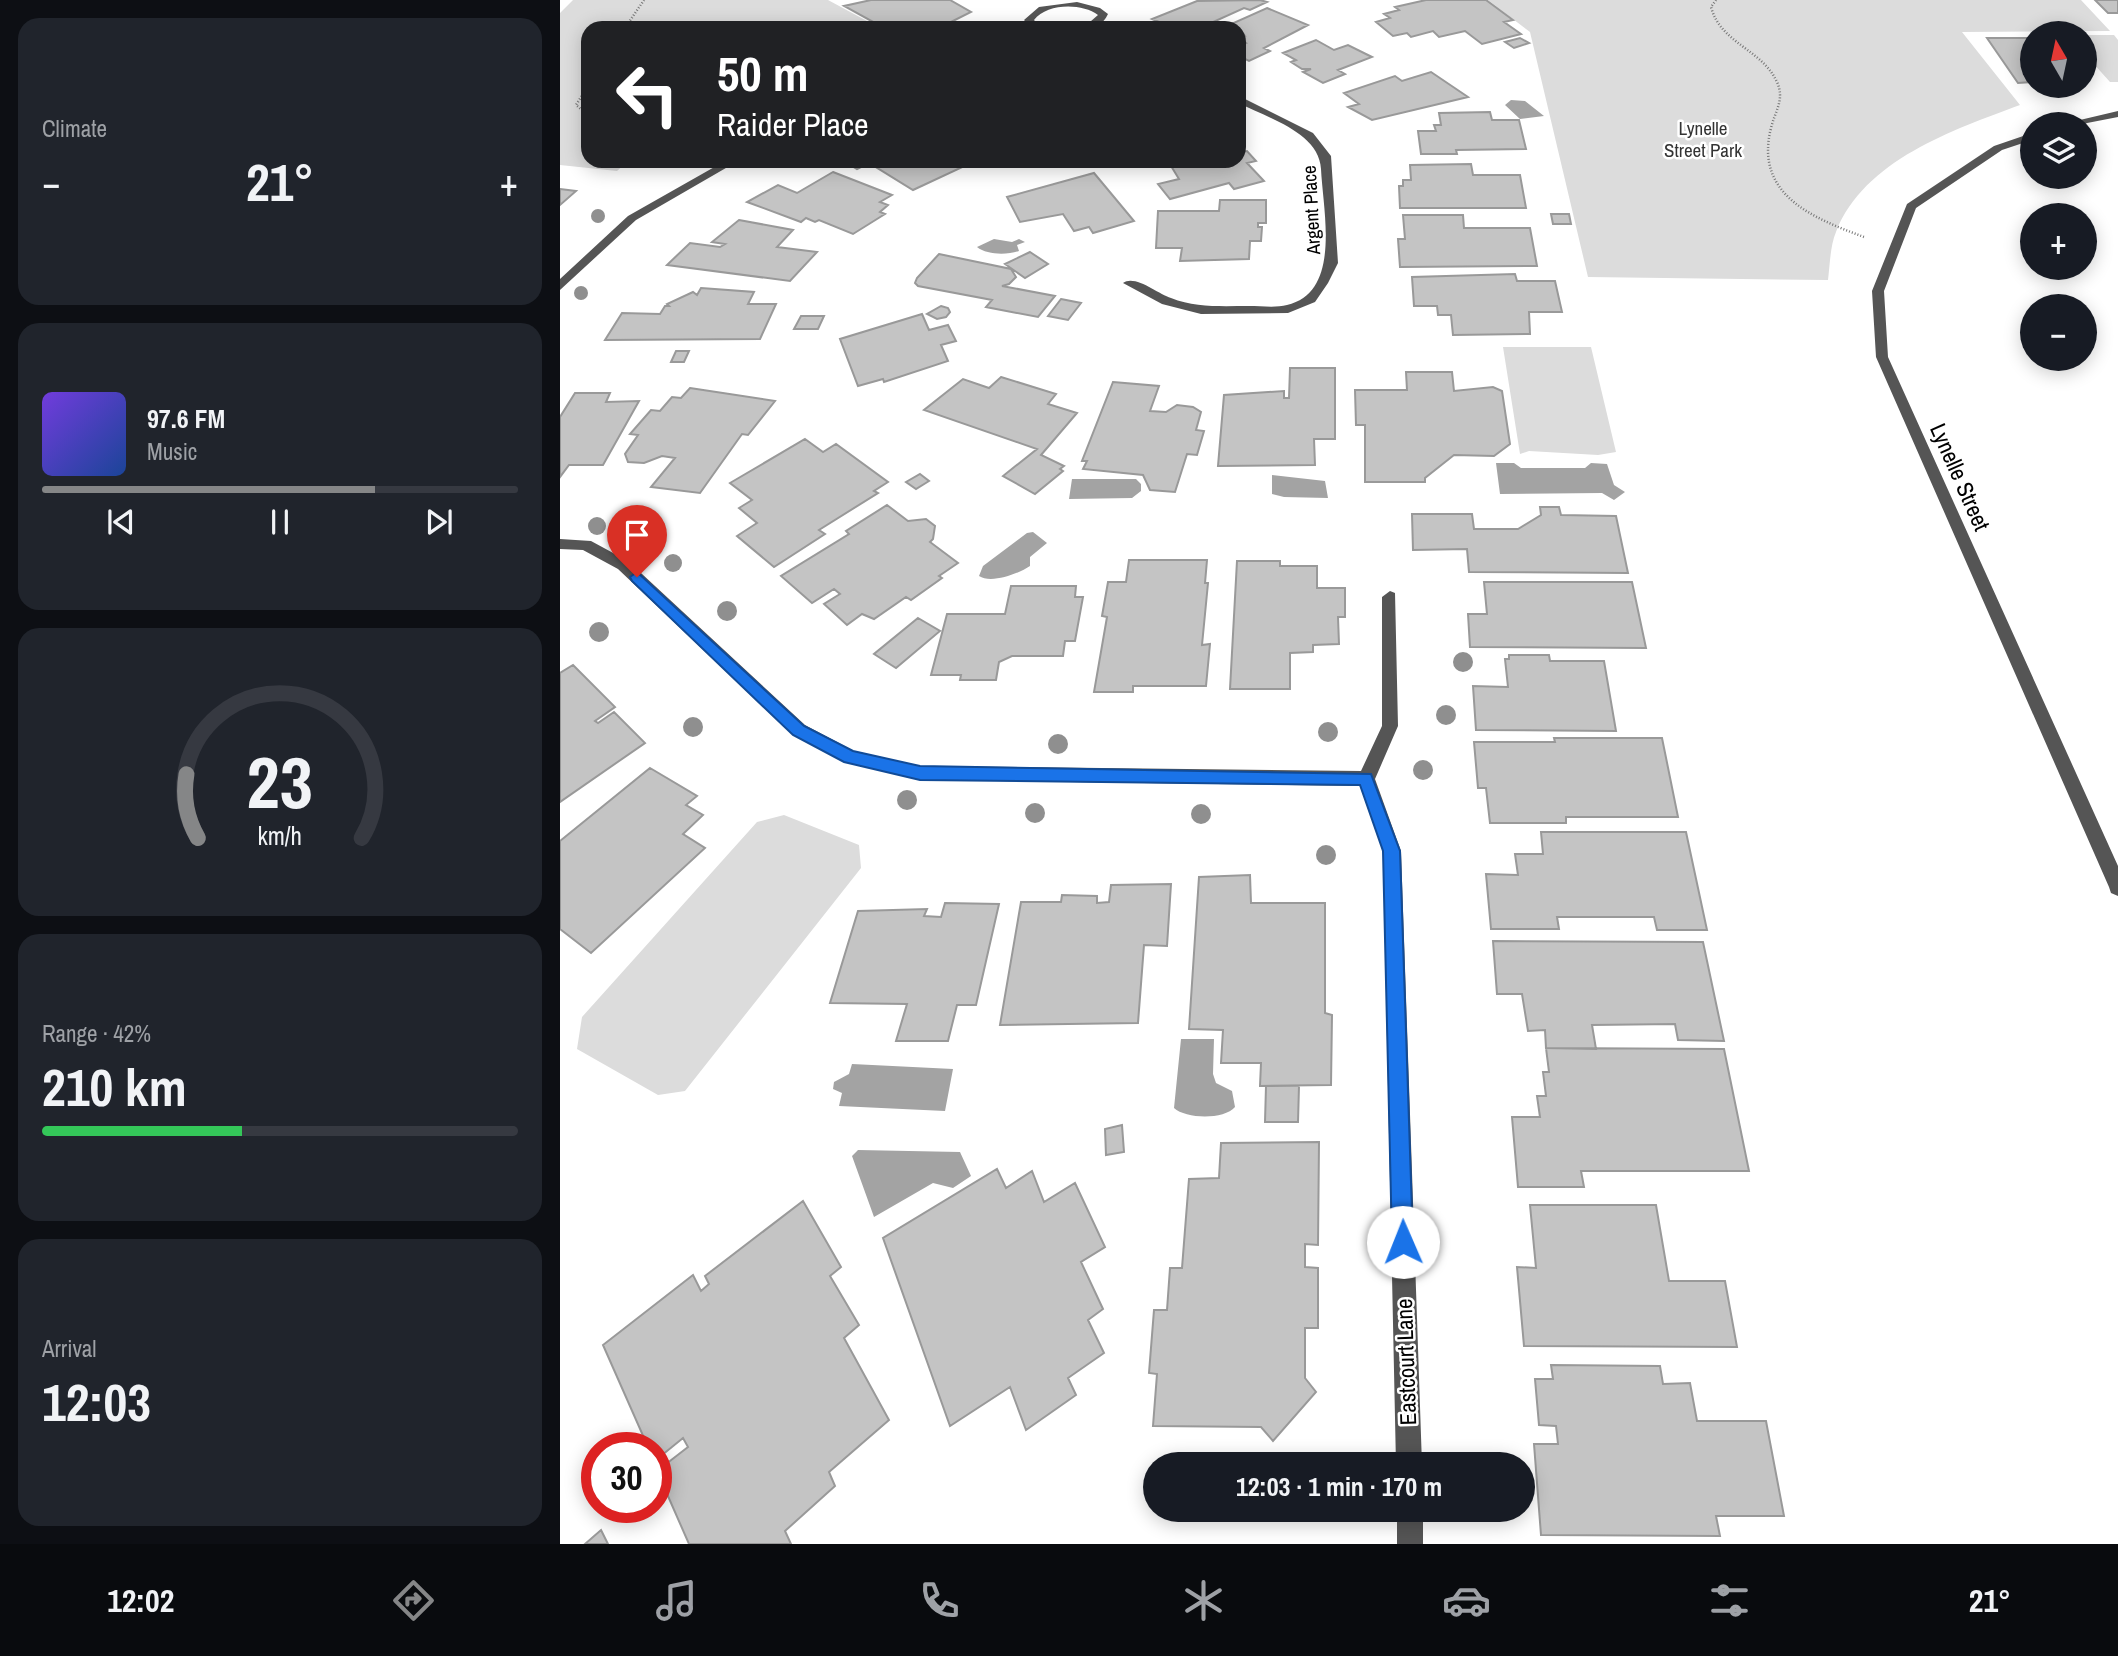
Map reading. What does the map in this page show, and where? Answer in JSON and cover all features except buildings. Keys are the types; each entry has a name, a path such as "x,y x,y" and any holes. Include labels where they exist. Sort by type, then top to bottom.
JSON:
{"street":[{"path":"1032,0 1043,6"},
{"path":"1030,21 1030,15 1043,6 1064,1 1095,5 1107,0"},
{"path":"1095,5 1103,14 1098,21"},
{"name":"Argent Place","path":"1129,283 1166,301 1201,310 1288,309 1311,299 1322,283 1332,263 1326,156 1309,135 1246,103"},
{"path":"2097,118 2118,114"},
{"name":"Lynelle Street","path":"2020,140 1998,148 1911,206 1878,291 1882,357 2118,887"},
{"path":"560,286 632,218 721,168"},
{"path":"560,544 586,545 623,565 799,730 850,757 920,773 1366,779 1390,726 1390,597"},
{"name":"Eastcourt Lane","path":"1366,779 1392,851 1409,1452"},
{"path":"1410,1522 1410,1544"}],"path":[{"path":"630,21 644,0"},
{"path":"1716,0 1711,7 1713,20 1729,39 1758,58 1776,78 1782,99 1775,113 1769,141 1768,171 1786,199 1828,225 1895,245"}],"green space":[{"path":"573,0 828,0 867,21 581,21 581,167 560,165 560,13"},
{"name":"Lynelle Street Park","path":"1488,0 2081,0 2110,31 2097,31 2097,21 2020,21 2020,32 1962,32 2020,105 1967,125 1913,151 1867,185 1849,207 1836,232 1831,249 1828,280 1588,277 1530,32"},
{"path":"2097,35 2114,35 2118,40 2118,82 2110,82 2097,68"},
{"path":"588,168 620,168 617,171"},
{"path":"1503,347 1591,347 1616,452 1598,455 1529,451 1520,454"},
{"path":"784,815 859,845 861,868 685,1091 658,1095 577,1049 582,1017 757,822"}],"shaded area":[{"path":"1511,100 1525,101 1544,116 1520,119 1505,105"},
{"path":"994,239 1012,242 1019,239 1025,242 1017,245 1019,251 1009,253 997,254 977,247"},
{"path":"1496,463 1514,463 1521,468 1585,468 1591,463 1607,464 1614,485 1625,492 1614,500 1602,493 1500,494"},
{"path":"1272,475 1325,481 1328,498 1284,497 1272,494"},
{"path":"1072,479 1136,479 1141,484 1141,491 1132,498 1069,499"},
{"path":"1033,532 1047,543 1030,557 1030,566 1012,575 997,578 979,576 983,566 1027,533"},
{"path":"1181,1039 1214,1039 1213,1074 1216,1083 1232,1091 1235,1107 1230,1111 1214,1116 1196,1116 1174,1108"},
{"path":"852,1064 953,1069 945,1111 839,1106 842,1093 833,1089 834,1082 849,1074"},
{"path":"858,1150 960,1152 971,1176 953,1188 933,1183 874,1217 852,1156"}],"route":[{"path":"637,577 799,730 850,757 920,773 1366,779 1392,851 1403,1242"}]}
